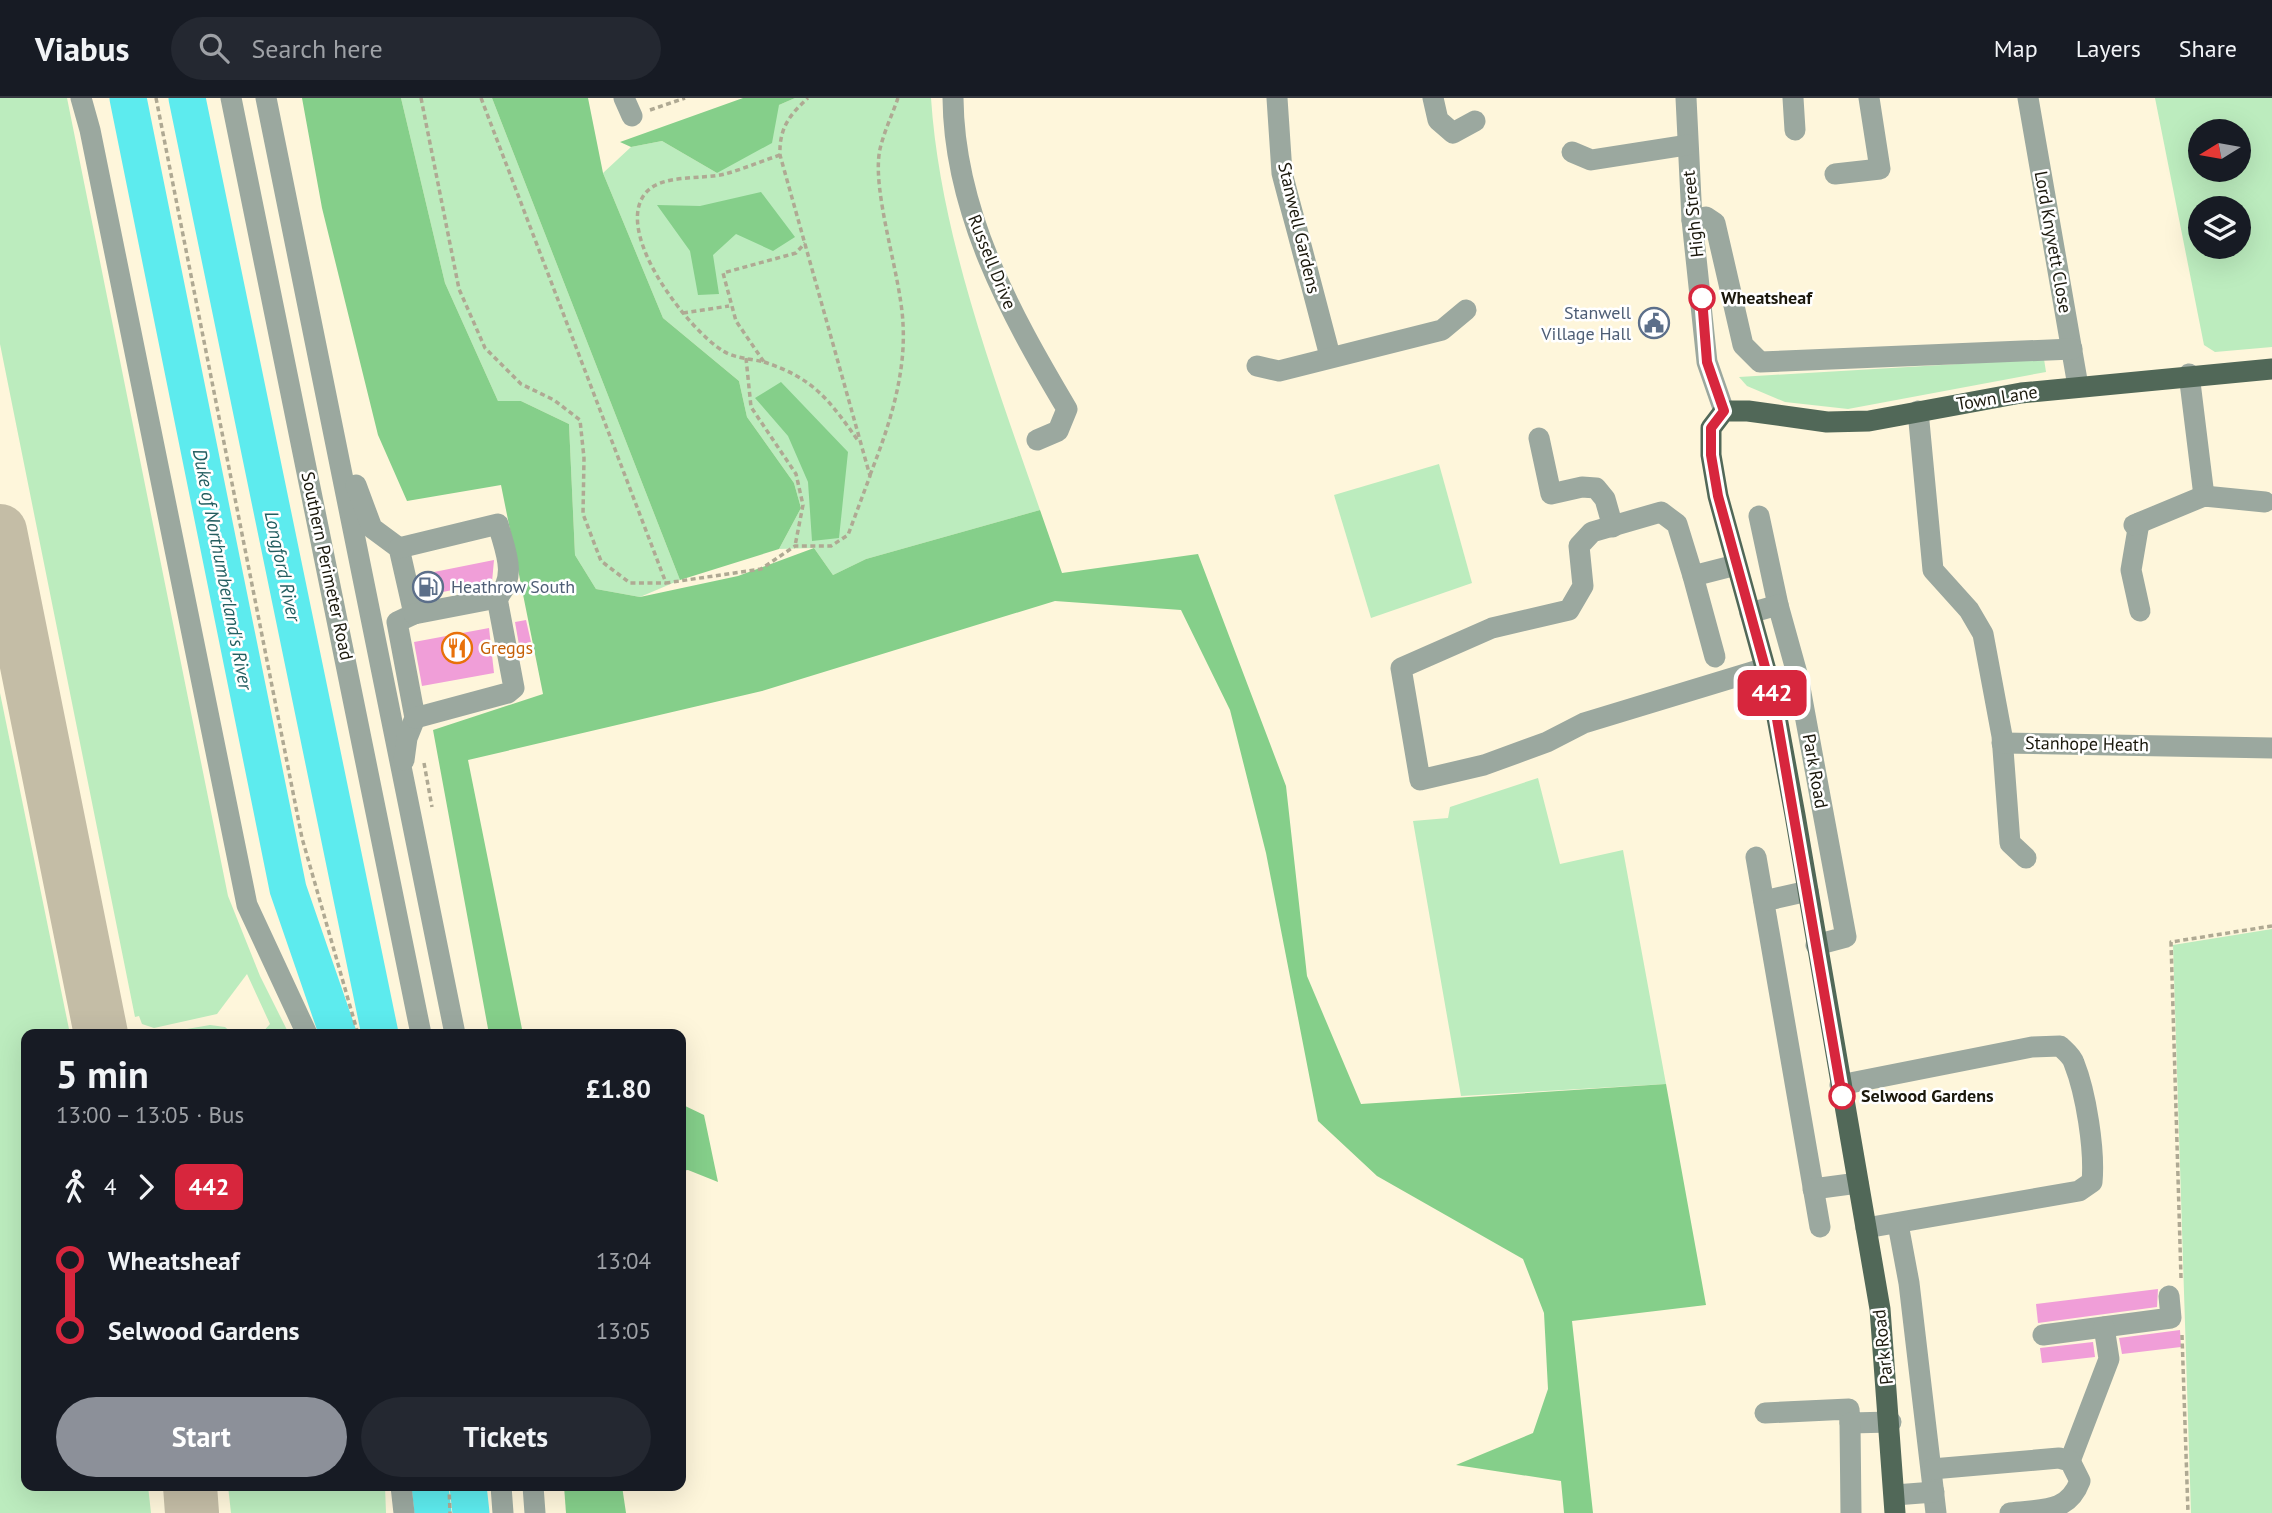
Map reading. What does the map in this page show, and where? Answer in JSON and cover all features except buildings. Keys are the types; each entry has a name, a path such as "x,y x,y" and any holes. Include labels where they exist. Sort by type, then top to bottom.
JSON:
{"main road":[{"name":"Town Lane","path":"1724,411 1748,411 1827,422 1869,421 2078,386 2189,374 2272,369"},
{"name":"Park Road","path":"1724,411 1711,428 1711,455 1765,668 1808,891 1880,1309 1891,1422 1895,1504"}],"street":[{"path":"81,98 90,130 247,905 305,1029"},
{"name":"Southern Perimeter Road","path":"231,98 420,1029"},
{"name":"Southern Perimeter Road","path":"266,98 454,1029"},
{"name":"Russell Drive","path":"953,98 953,133 975,223 1001,293 1067,409 1058,431 1037,440"},
{"name":"Stanwell Gardens","path":"1277,98 1282,173 1330,356"},
{"path":"1433,98 1438,120 1453,133 1475,121"},
{"name":"High Street","path":"1686,98 1692,220 1707,362 1724,411"},
{"path":"1793,98 1795,130"},
{"path":"1835,174 1880,169 1869,98"},
{"name":"Lord Knyvett Close","path":"2028,98 2078,386"},
{"path":"1573,152 1591,160 1687,145"},
{"path":"1692,220 1706,217 1715,223 1743,345 1760,362 2073,349"},
{"path":"1256,366 1279,371 1330,356 1442,330 1466,310"},
{"path":"2189,374 2204,496"},
{"path":"324,379 361,503 372,528 399,548 414,614"},
{"name":"Stanhope Heath","path":"1918,411 1933,570 1969,610 1983,634 2002,743 2272,748"},
{"path":"1539,438 1551,494 1582,487 1596,488 1605,499 1613,527"},
{"path":"2140,611 2131,569 2136,524 2204,496 2265,502"},
{"path":"1715,657 1677,524 1661,512 1592,533 1578,546 1583,586 1569,610 1513,622 1401,668 1420,780 1484,765 1547,742 1584,723 1765,668"},
{"path":"1750,613 1778,605 1759,516"},
{"path":"399,548 498,524 511,577 507,588 497,598 414,614 397,622 415,718 407,738 401,775"},
{"path":"1693,576 1737,565"},
{"path":"415,718 508,693 514,688 497,598"},
{"name":"Park Road","path":"1778,605 1798,677 1846,937 1816,945"},
{"path":"2002,743 2010,843 2026,858"},
{"path":"1756,857 1820,1227"},
{"path":"1764,901 1808,891"},
{"path":"1840,1086 2032,1047 2060,1046 2074,1060 2090,1142 2092,1182 2079,1191 1866,1228"},
{"path":"1813,1189 1858,1183"},
{"path":"1895,1504 1935,1503 1898,1224"},
{"path":"2043,1335 2171,1318 2175,1294"},
{"path":"2010,1513 2079,1506 2080,1481 2070,1461 2109,1359 2104,1326"},
{"path":"1765,1413 1849,1409 1851,1513"},
{"path":"1850,1423 1891,1422"},
{"path":"1931,1469 2059,1458 2070,1461"},
{"path":"402,1491 404,1513"},
{"path":"501,1491 503,1513"},
{"path":"533,1491 535,1513"}],"path":[{"path":"156,98 302,838 357,1029"},
{"path":"421,98 459,289 485,348 521,384 554,400 580,420 584,458 583,514 601,561 630,583 666,583 761,569 795,546 831,546 848,535 898,390 904,326 898,275 879,180 880,150 898,98"},
{"path":"481,98 666,583"},
{"path":"628,107 685,98"},
{"path":"808,98 788,118 779,135 780,155 870,476"},
{"path":"780,155 723,174 661,184 644,194 636,215 643,247 673,303 725,352 794,372 830,402 862,447"},
{"path":"764,362 730,306 723,274 796,253 804,248 804,234"},
{"path":"683,313 730,306"},
{"path":"746,358 751,407 796,474 803,505 795,546"},
{"path":"423,758 433,811"},
{"path":"2175,1294 2171,942 2272,926"},
{"path":"2182,1332 2188,1513"},
{"path":"449,1491 450,1513"}],"green space":[{"path":"0,98 67,98 228,896 260,976 286,1029 266,1029 270,1024 247,974 217,1014 154,1028 142,1024 139,1016 135,1017 0,344"},
{"path":"302,98 401,98 445,283 498,401 521,401 569,424 575,555 596,589 640,597 738,576 814,548 833,575 866,559 1040,510 1062,573 1198,554 1286,786 1307,976 1361,1104 1666,1084 1706,1305 1572,1321 1593,1513 1564,1513 1561,1481 1456,1465 1533,1433 1548,1389 1544,1313 1523,1259 1377,1176 1318,1121 1266,853 1230,710 1181,610 1055,601 762,691 468,760 522,1029 488,1029 433,730 543,694 501,485 407,501 378,435 322,208"},
{"path":"401,98 492,98 680,580 640,597 596,589 575,555 569,424 521,401 498,401 445,283"},
{"path":"492,98 588,98 603,173 663,318 739,381 747,417 794,483 801,508 779,549 680,580"},
{"path":"743,98 795,98 779,105 772,143 717,173 662,141 631,147 620,142"},
{"path":"795,98 931,98 936,150 946,202 972,307 1040,510 866,559 833,575 814,548 779,549 801,508 794,483 747,417 739,381 663,318 603,173 631,147 662,141 717,173 779,105"},
{"path":"2155,98 2272,98 2272,347 2215,352 2204,345"},
{"path":"761,192 795,237 773,251 736,234 713,255 719,294 698,295 690,251 657,205 700,206"},
{"path":"2044,359 2046,372 1848,409 1785,402 1747,386 1739,377"},
{"path":"781,382 848,452 839,538 812,541 808,482 788,436 755,398"},
{"path":"1439,464 1472,583 1371,618 1334,495"},
{"path":"0,693 69,1029 21,1029 21,1491 149,1491 151,1513 0,1513"},
{"path":"1538,778 1560,864 1623,850 1666,1084 1461,1096 1413,821 1448,818 1450,807"},
{"path":"2272,929 2272,1513 2191,1513 2173,945"},
{"path":"210,1025 227,1029 187,1029"},
{"path":"686,1106 704,1115 718,1182 688,1170"},
{"path":"229,1491 385,1491 386,1513 231,1513"},
{"path":"564,1491 623,1491 626,1513 566,1513"}],"waterway":[{"name":"Duke of Northumberland's River","path":"128,98 288,889 336,1029"},
{"name":"Longford River","path":"187,98 379,1029"},
{"name":"Duke of Northumberland's River","path":"431,1491 433,1513"},
{"name":"Longford River","path":"469,1491 471,1513"}],"taxiway":[{"path":"0,531 100,1029"},
{"path":"190,1491 192,1513"}],"bus line":[{"name":"442","path":"1702,298 1707,362 1724,411 1711,428 1711,455 1718,496 1773,696 1842,1096"}],"place":[{"name":"Wheatsheaf","path":"1702,298"},
{"name":"Stanwell Village Hall","path":"1654,323"},
{"name":"Heathrow South","path":"428,587"},
{"name":"Greggs","path":"457,648"},
{"name":"Selwood Gardens","path":"1842,1096"}]}
